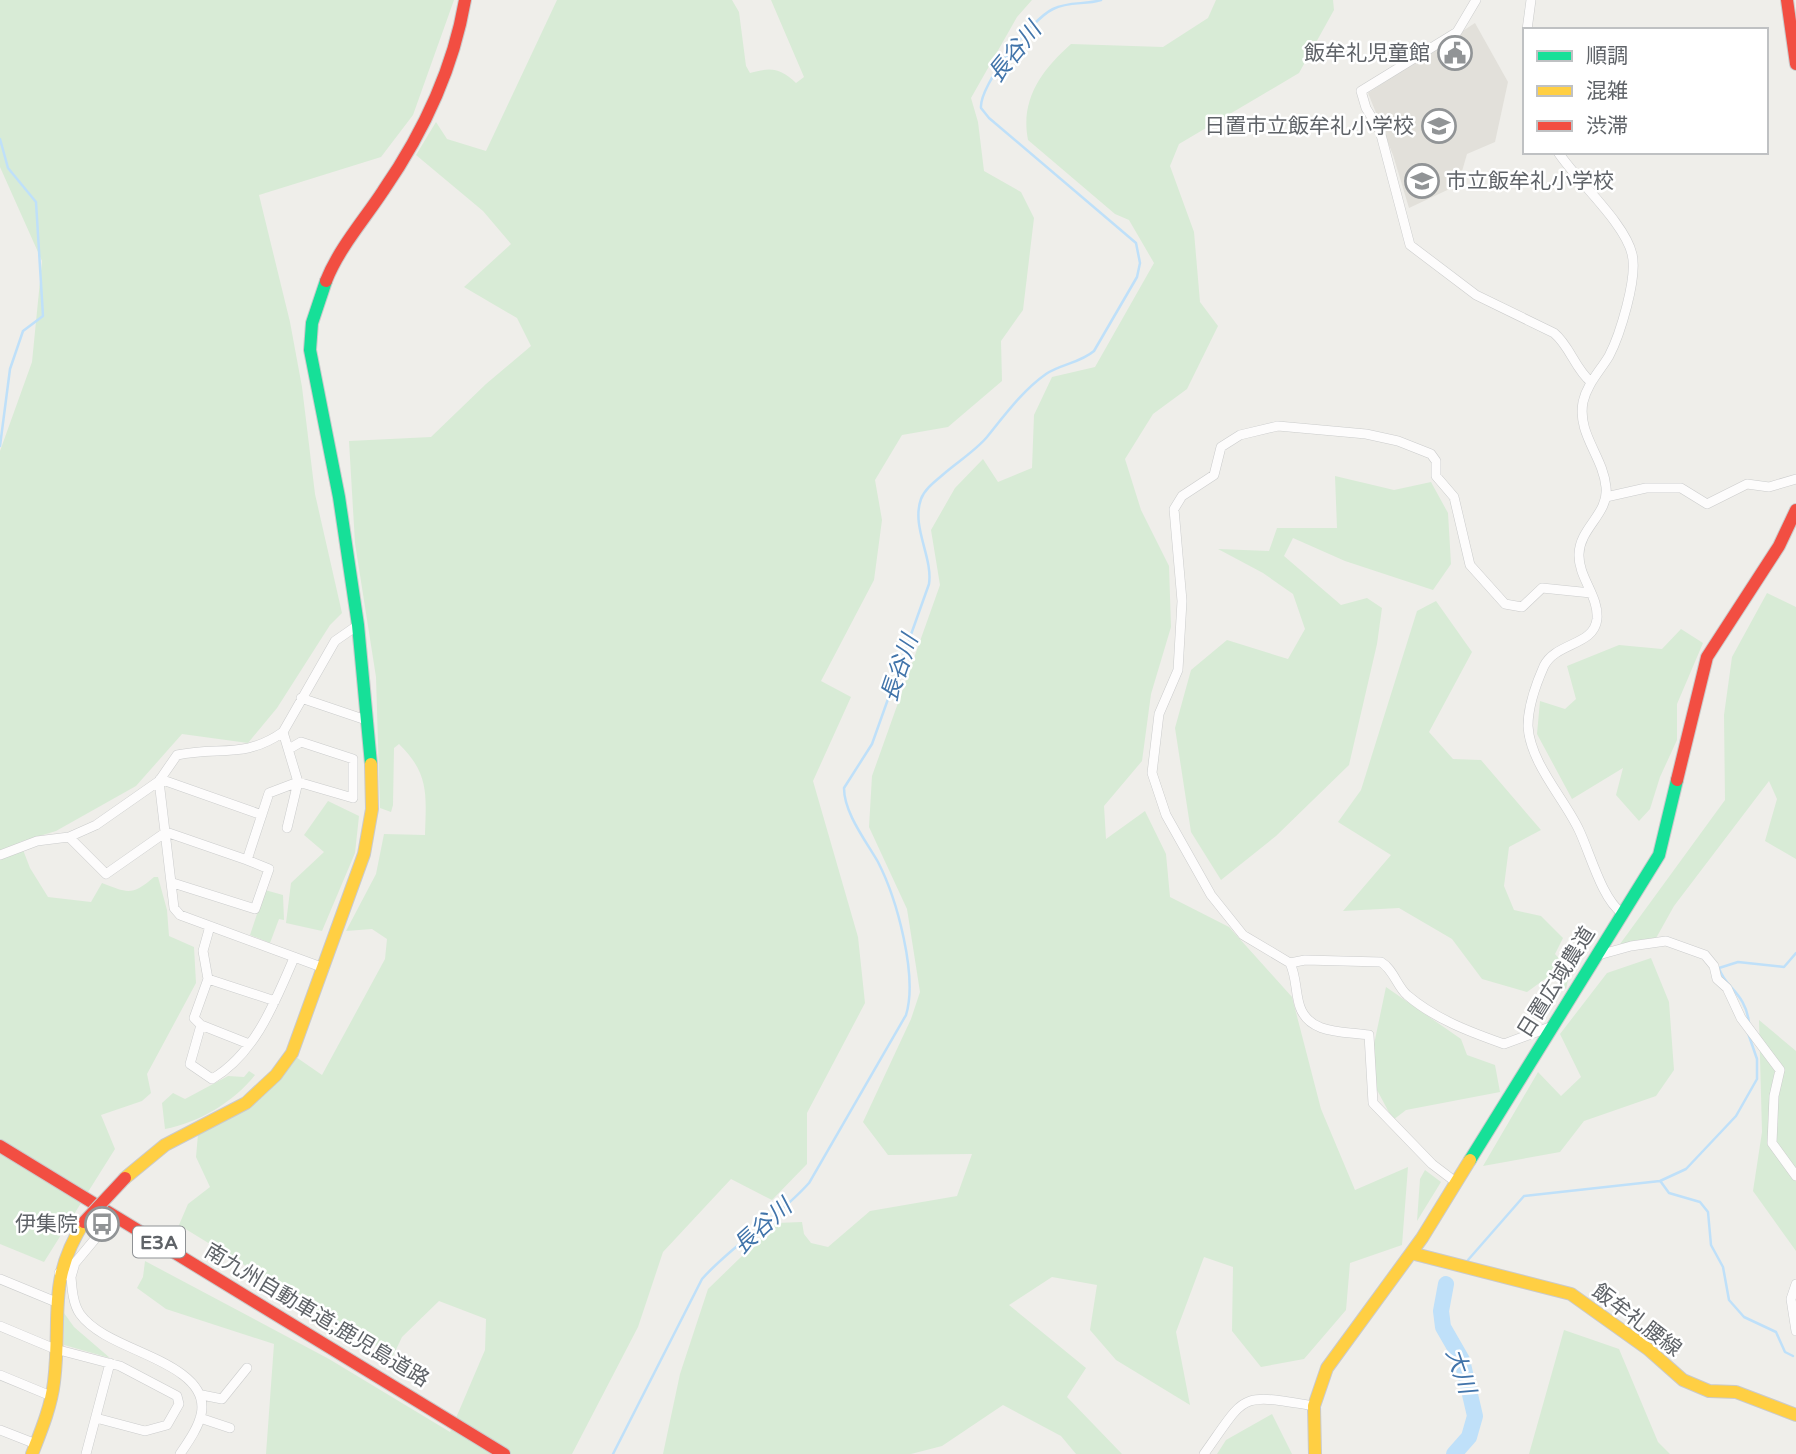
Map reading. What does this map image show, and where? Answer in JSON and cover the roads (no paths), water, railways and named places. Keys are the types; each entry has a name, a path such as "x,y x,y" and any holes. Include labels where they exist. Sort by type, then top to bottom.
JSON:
{"main road":[{"path":"34,1449 51,1396 56,1302 65,1275 62,1258 84,1222 125,1178 164,1145 246,1103 266,1086 292,1053 348,902 369,832 371,773 358,625 339,497 310,350 312,316 321,285 396,171 433,101 453,57 465,0"},
{"path":"1787,0 1796,64"},
{"name":"日置広域農道","path":"1315,1454 1314,1406 1326,1368 1411,1253 1457,1183 1550,1027 1659,855 1699,680 1707,657 1779,546 1796,510"},
{"name":"南九州自動車道;鹿児島道路","path":"0,1146 504,1454"},
{"name":"飯牟礼腰線","path":"1411,1253 1571,1294 1648,1349 1683,1380 1709,1391 1736,1392 1796,1415"}],"street":[{"path":"1476,0 1457,32 1361,91 1366,108 1380,131 1410,245 1476,295 1554,332 1563,340 1584,376 1591,382"},
{"path":"1527,28 1531,0"},
{"path":"1560,154 1624,235 1633,256 1633,273 1616,341 1591,382 1583,402 1582,421 1603,475 1606,497 1580,546 1579,562 1597,616 1593,630 1583,639 1559,649 1548,660 1533,693 1528,727 1534,751 1578,828 1610,904 1622,913"},
{"path":"1457,1183 1432,1164 1373,1103 1369,1035 1309,1024 1300,1007 1296,976 1290,963 1243,935 1211,895 1166,815 1152,773 1160,714 1178,670 1182,601 1174,509 1182,496 1214,475 1222,447 1240,435 1278,426 1324,428 1398,441 1431,454 1436,461 1436,476 1454,497 1470,565 1505,604 1522,607 1542,588 1591,593"},
{"path":"1606,497 1646,488 1681,488 1707,505 1747,484 1769,487 1796,479"},
{"path":"0,855 37,841 69,837 117,813 160,780 177,755 195,751 257,748 284,732 335,641 358,625"},
{"path":"301,698 366,720"},
{"path":"284,732 298,782 287,828"},
{"path":"247,860 270,793 298,782 353,798 352,759 301,743 289,749"},
{"path":"160,780 262,815"},
{"path":"160,780 174,908 180,915 324,968"},
{"path":"69,837 106,874 166,832"},
{"path":"166,832 269,869 255,909 173,883"},
{"path":"210,926 203,951 208,979 194,1018 201,1026 248,1044"},
{"path":"1595,956 1630,946 1667,941 1705,955 1714,966 1717,979 1727,988 1741,1018 1780,1070 1774,1096 1772,1143 1796,1176"},
{"path":"201,1026 190,1064 212,1079 232,1068 275,1001 294,958"},
{"path":"1290,963 1305,960 1381,962 1387,965 1397,986 1423,1007 1462,1028 1504,1044 1550,1027"},
{"path":"208,979 275,1001"},
{"path":"100,1233 65,1275 79,1313 96,1330 165,1362 198,1387 202,1395 200,1418 180,1454"},
{"path":"0,1279 56,1302"},
{"path":"1796,1284 1791,1299 1796,1331"},
{"path":"0,1326 55,1349 110,1363 177,1396 179,1404 167,1425 145,1431 96,1418"},
{"path":"86,1454 110,1363"},
{"path":"202,1395 222,1399 247,1368"},
{"path":"0,1375 51,1396"},
{"path":"1203,1454 1227,1417 1250,1400 1267,1398 1314,1406"},
{"path":"200,1418 230,1428"},
{"path":"0,1430 34,1449"}],"waterway":[{"name":"長谷川","path":"613,1454 702,1279 809,1183 906,1015 909,980 904,938 898,916 878,862 852,817 844,788 872,744 929,584 928,563 919,520 923,495 935,481 983,442 1038,380 1094,351 1137,277 1140,263 1136,243 989,118 981,108 988,84 997,69 1020,39 1044,15 1065,5 1101,0"},
{"path":"0,139 8,168 36,202 43,316 23,331 10,369 0,446"},
{"path":"1749,1023 1744,1005 1719,968 1738,962 1784,967 1796,953"},
{"path":"1468,1260 1524,1196 1660,1181 1686,1169 1736,1116 1757,1079 1757,1059 1748,1033"},
{"path":"1661,1182 1669,1193 1700,1202 1708,1212 1711,1245 1723,1267 1729,1300 1744,1317 1776,1332 1785,1352 1793,1356"},
{"name":"大川","path":"1446,1284 1441,1311 1443,1327 1462,1360 1475,1416 1469,1437 1454,1454"}],"place":[{"name":"飯牟礼児童館","path":"1455,53"},
{"name":"日置市立飯牟礼小学校","path":"1439,126"},
{"name":"市立飯牟礼小学校","path":"1422,181"},
{"name":"伊集院","path":"102,1224"}]}
